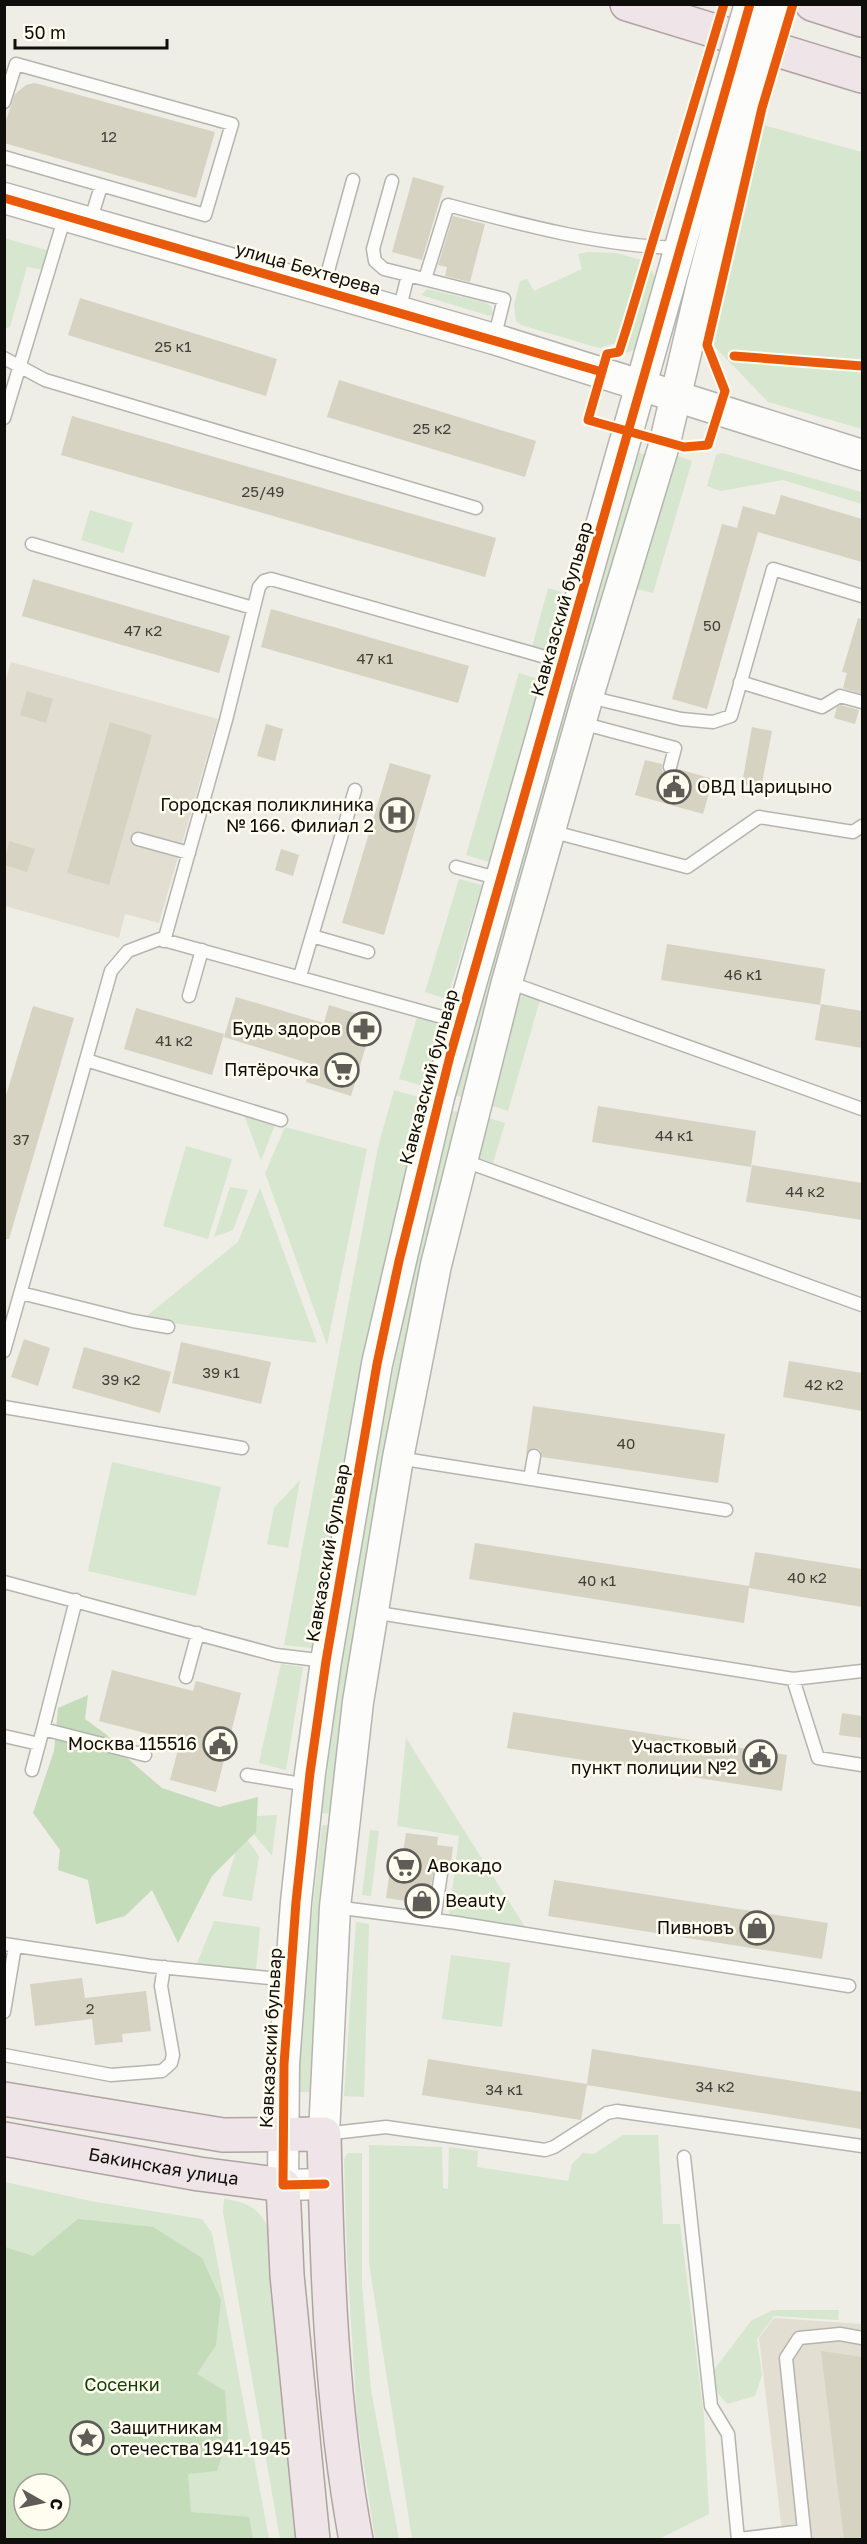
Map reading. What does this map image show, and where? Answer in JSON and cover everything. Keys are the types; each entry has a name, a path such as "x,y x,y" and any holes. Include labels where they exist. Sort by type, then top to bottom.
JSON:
{"main road":[{"path":"627,4 862,75"},
{"path":"812,4 862,20"},
{"path":"4,2099 222,2135 324,2134"},
{"name":"Кавказский бульвар","path":"324,2134 333,2381 356,2540"},
{"name":"Бакинская улица","path":"4,2139 199,2174 284,2185"},
{"name":"Кавказский бульвар","path":"284,2185 287,2275 314,2540"}],"street":[{"name":"Кавказский бульвар","path":"324,2134 335,1906 370,1612 398,1458 461,1160 507,982 676,396 702,284 737,96 750,4"},
{"name":"Кавказский бульвар","path":"284,2185 282,2134 290,1980 309,1785 326,1662 377,1364 399,1261 460,1022 564,662 679,248 737,96 779,4"},
{"name":"улица Бехтерева","path":"4,198 494,339 862,455"},
{"name":"Бакинская улица","path":"284,2185 325,2184"}],"lane":[{"path":"4,102 16,64 232,124 205,215 4,157"},
{"path":"322,291 353,180"},
{"path":"392,181 373,249 375,261 384,269 504,299 494,339"},
{"path":"4,418 19,364 77,220 101,186"},
{"path":"425,279 448,205 523,225 629,246 679,248"},
{"path":"398,312 408,275"},
{"path":"4,358 19,364 45,380 476,508"},
{"path":"32,544 254,608"},
{"path":"584,710 713,722 730,716 773,569 862,596"},
{"path":"164,940 226,720 259,587 264,581 271,579 564,662"},
{"path":"740,682 822,706 840,696 862,702"},
{"path":"584,710 675,748 670,767"},
{"path":"300,976 355,790"},
{"path":"549,831 687,867 759,817 853,832 862,826"},
{"path":"138,839 189,853"},
{"path":"456,867 500,879"},
{"path":"312,936 368,952"},
{"path":"4,1351 111,971 128,951 147,942 164,940 460,1022"},
{"path":"189,996 202,950"},
{"path":"507,982 862,1109"},
{"path":"86,1060 281,1120"},
{"path":"461,1160 862,1305"},
{"path":"21,1293 133,1321 168,1327"},
{"path":"4,1407 242,1448"},
{"path":"530,1479 534,1456"},
{"path":"398,1458 726,1510"},
{"path":"4,1582 276,1654 326,1662"},
{"path":"32,1770 76,1600"},
{"path":"370,1612 793,1679 862,1671"},
{"path":"186,1677 198,1633"},
{"path":"793,1679 818,1758 862,1765"},
{"path":"43,1729 145,1755"},
{"path":"4,1736 39,1744"},
{"path":"247,1775 309,1785"},
{"path":"434,1920 442,1867"},
{"path":"335,1906 849,1986"},
{"path":"4,2012 10,1945 164,1968 290,1980"},
{"path":"4,2055 111,2074 162,2072 171,2062 173,2055 161,1986 164,1968"},
{"path":"324,2134 386,2127 545,2150 554,2147 607,2113 617,2111 862,2146"},
{"path":"684,2157 711,2406 728,2434 739,2539 804,2535 786,2358 799,2338 840,2334 862,2338"}],"shaded area":[{"path":"11,662 218,719 159,923 125,914 119,938 5,906 4,685"},
{"path":"774,2318 862,2324 862,2539 783,2539 759,2338"}],"green space":[{"path":"763,125 862,152 862,429 768,402 713,345"},
{"path":"4,238 50,251 44,270 27,267 10,327 5,329"},
{"path":"616,253 641,260 616,343 599,348 521,325 516,321 514,305 520,281 527,279 534,291 582,269 578,254"},
{"path":"650,267 655,277 634,350 623,354"},
{"path":"427,289 484,302 491,306 493,314 490,316 421,295"},
{"path":"633,451 646,455 582,673 572,671"},
{"path":"722,453 862,492 862,504 783,480 721,491 707,486 716,455"},
{"path":"675,455 692,461 653,593 637,589"},
{"path":"90,510 133,523 123,553 81,540"},
{"path":"548,588 562,592 545,650 532,647"},
{"path":"519,673 541,680 489,862 466,855"},
{"path":"568,685 578,688 467,1099 455,1095"},
{"path":"459,879 482,885 447,999 425,992"},
{"path":"523,995 540,1000 508,1111 490,1105 520,997"},
{"path":"417,1017 445,1026 427,1087 399,1079"},
{"path":"394,1090 425,1099 408,1156 313,1648 284,1645 378,1147"},
{"path":"451,1111 464,1113 335,1814 322,1813 344,1640 411,1272"},
{"path":"244,1115 275,1125 261,1160"},
{"path":"486,1117 505,1123 493,1163 480,1159 477,1153"},
{"path":"285,1127 367,1149 327,1345 265,1173"},
{"path":"186,1146 232,1159 208,1239 163,1226"},
{"path":"230,1187 248,1190 233,1230 214,1237"},
{"path":"260,1188 317,1343 143,1319 238,1242"},
{"path":"112,1462 221,1487 196,1596 88,1571"},
{"path":"300,1480 288,1548 267,1544 274,1508"},
{"path":"281,1664 303,1667 286,1770 259,1763"},
{"path":"88,1695 85,1719 107,1735 127,1758 162,1788 219,1807 258,1797 256,1832 212,1876 178,1943 152,1890 125,1916 96,1924 88,1880 58,1870 60,1850 33,1813 54,1751 58,1708"},
{"path":"406,1738 525,1930 449,1916 459,1836 397,1826"},
{"path":"277,1815 272,1856 242,1820 243,1817"},
{"path":"322,1825 334,1826 317,1978 310,2092 298,2092 305,1975"},
{"path":"240,1830 259,1856 252,1901 222,1896 237,1848"},
{"path":"370,1830 379,1831 371,1896 362,1895"},
{"path":"214,1921 260,1927 256,1971 196,1966"},
{"path":"356,1922 369,1924 364,2097 344,2096"},
{"path":"451,1955 510,1963 502,2027 442,2019"},
{"path":"623,2135 658,2135 663,2224 680,2224 704,2416 709,2514 659,2539 412,2539 369,2263 369,2145 442,2147 443,2188 448,2189 449,2147 478,2151 477,2167 568,2181 572,2164 583,2153 594,2154"},
{"path":"348,2153 362,2153 362,2284 371,2390 399,2539 375,2539 357,2419 347,2257 344,2159"},
{"name":"Сосенки","path":"5,2182 90,2201 202,2219 212,2233 269,2539 5,2540"},
{"path":"224,2199 251,2207 268,2227 303,2539 280,2539 223,2212"},
{"name":"Сосенки","path":"78,2219 153,2227 202,2258 221,2300 216,2345 197,2374 225,2391 228,2437 217,2471 188,2474 191,2512 249,2517 253,2539 5,2539 5,2247 33,2256"},
{"path":"773,2310 839,2310 838,2320 774,2316 757,2339 762,2375 755,2396 727,2404 716,2391 712,2377 716,2367 751,2321"}],"building":[{"path":"35,83 215,132 196,198 4,143 4,126 15,94 26,85"},
{"path":"413,177 444,186 422,260 392,252"},
{"path":"453,216 485,224 470,282 445,276 447,267 438,265"},
{"path":"80,298 277,359 266,396 68,335"},
{"path":"339,380 536,441 525,477 327,417"},
{"path":"72,416 496,538 485,577 61,455"},
{"path":"781,495 862,519 862,562 758,532 707,709 672,699 722,524 737,528 743,506 775,515"},
{"path":"33,579 230,636 219,673 22,616"},
{"path":"271,609 469,666 458,703 261,647"},
{"path":"858,618 862,619 862,694 843,688 847,673 842,672"},
{"path":"27,691 53,699 46,723 20,715"},
{"path":"841,705 859,710 855,724 834,718 837,707"},
{"path":"110,722 152,735 109,885 67,873"},
{"path":"266,724 283,729 275,761 257,756"},
{"path":"752,727 772,731 761,788 742,784"},
{"name":"ОВД Царицыно","path":"645,760 662,764 662,770 667,775 673,775 678,769 713,779 703,814 635,795"},
{"name":"Городская поликлиника № 166. Филиал 2","path":"390,763 431,775 384,935 342,923"},
{"path":"9,841 35,849 27,872 4,865"},
{"path":"281,849 299,855 293,876 275,870"},
{"path":"667,944 825,969 820,1005 661,980"},
{"path":"236,997 324,1023 329,1005 374,1019 351,1096 306,1082 311,1064 224,1037"},
{"path":"821,1004 862,1011 862,1048 815,1040"},
{"path":"33,1006 74,1018 9,1239 4,1239 4,1102"},
{"path":"136,1008 224,1034 212,1075 124,1049"},
{"path":"598,1106 756,1131 751,1167 592,1142"},
{"path":"752,1165 862,1183 862,1220 746,1202"},
{"path":"24,1339 50,1348 38,1386 11,1377"},
{"path":"181,1342 271,1362 261,1404 172,1383"},
{"path":"84,1347 171,1372 160,1413 72,1388"},
{"path":"789,1361 862,1373 862,1411 783,1397"},
{"path":"533,1406 725,1434 718,1483 542,1457 540,1450 535,1448 526,1454"},
{"path":"475,1543 749,1586 755,1552 862,1569 862,1607 749,1588 744,1623 469,1579"},
{"path":"112,1670 193,1691 196,1681 241,1693 216,1792 170,1780 180,1742 99,1721"},
{"path":"513,1712 787,1755 782,1791 507,1748"},
{"path":"842,1713 862,1716 862,1738 839,1735"},
{"path":"406,1833 438,1837 437,1845 453,1847 450,1868 444,1859 435,1862 428,1904 386,1898 392,1856 402,1858"},
{"path":"554,1880 828,1923 822,1959 548,1916"},
{"path":"82,1978 85,1998 146,1991 151,2031 122,2034 123,2042 95,2045 92,2019 35,2026 30,1984"},
{"path":"592,2049 862,2092 861,2129 587,2085 581,2120 422,2095 428,2059 587,2084"},
{"path":"821,2351 862,2357 862,2540 844,2540"}],"cycle path":[{"path":"724,4 619,352 607,354 588,420 684,447 708,445 725,391 707,345 762,108 793,4"},
{"path":"325,2184 283,2185 284,2064 296,1902 310,1773 326,1661 377,1364 399,1261 450,1056 750,4"},
{"path":"4,198 602,372"},
{"path":"734,356 862,366"}],"place":[{"name":"ОВД Царицыно","path":"674,787"},
{"name":"Городская поликлиника № 166. Филиал 2","path":"397,815"},
{"name":"Будь здоров","path":"364,1029"},
{"name":"Пятёрочка","path":"342,1070"},
{"name":"Москва 115516","path":"220,1744"},
{"name":"Участковый пункт полиции №2","path":"760,1757"},
{"name":"Авокадо","path":"404,1866"},
{"name":"Beauty","path":"422,1901"},
{"name":"Пивновъ","path":"757,1928"},
{"name":"Защитникам отечества 1941-1945","path":"87,2438"}]}
